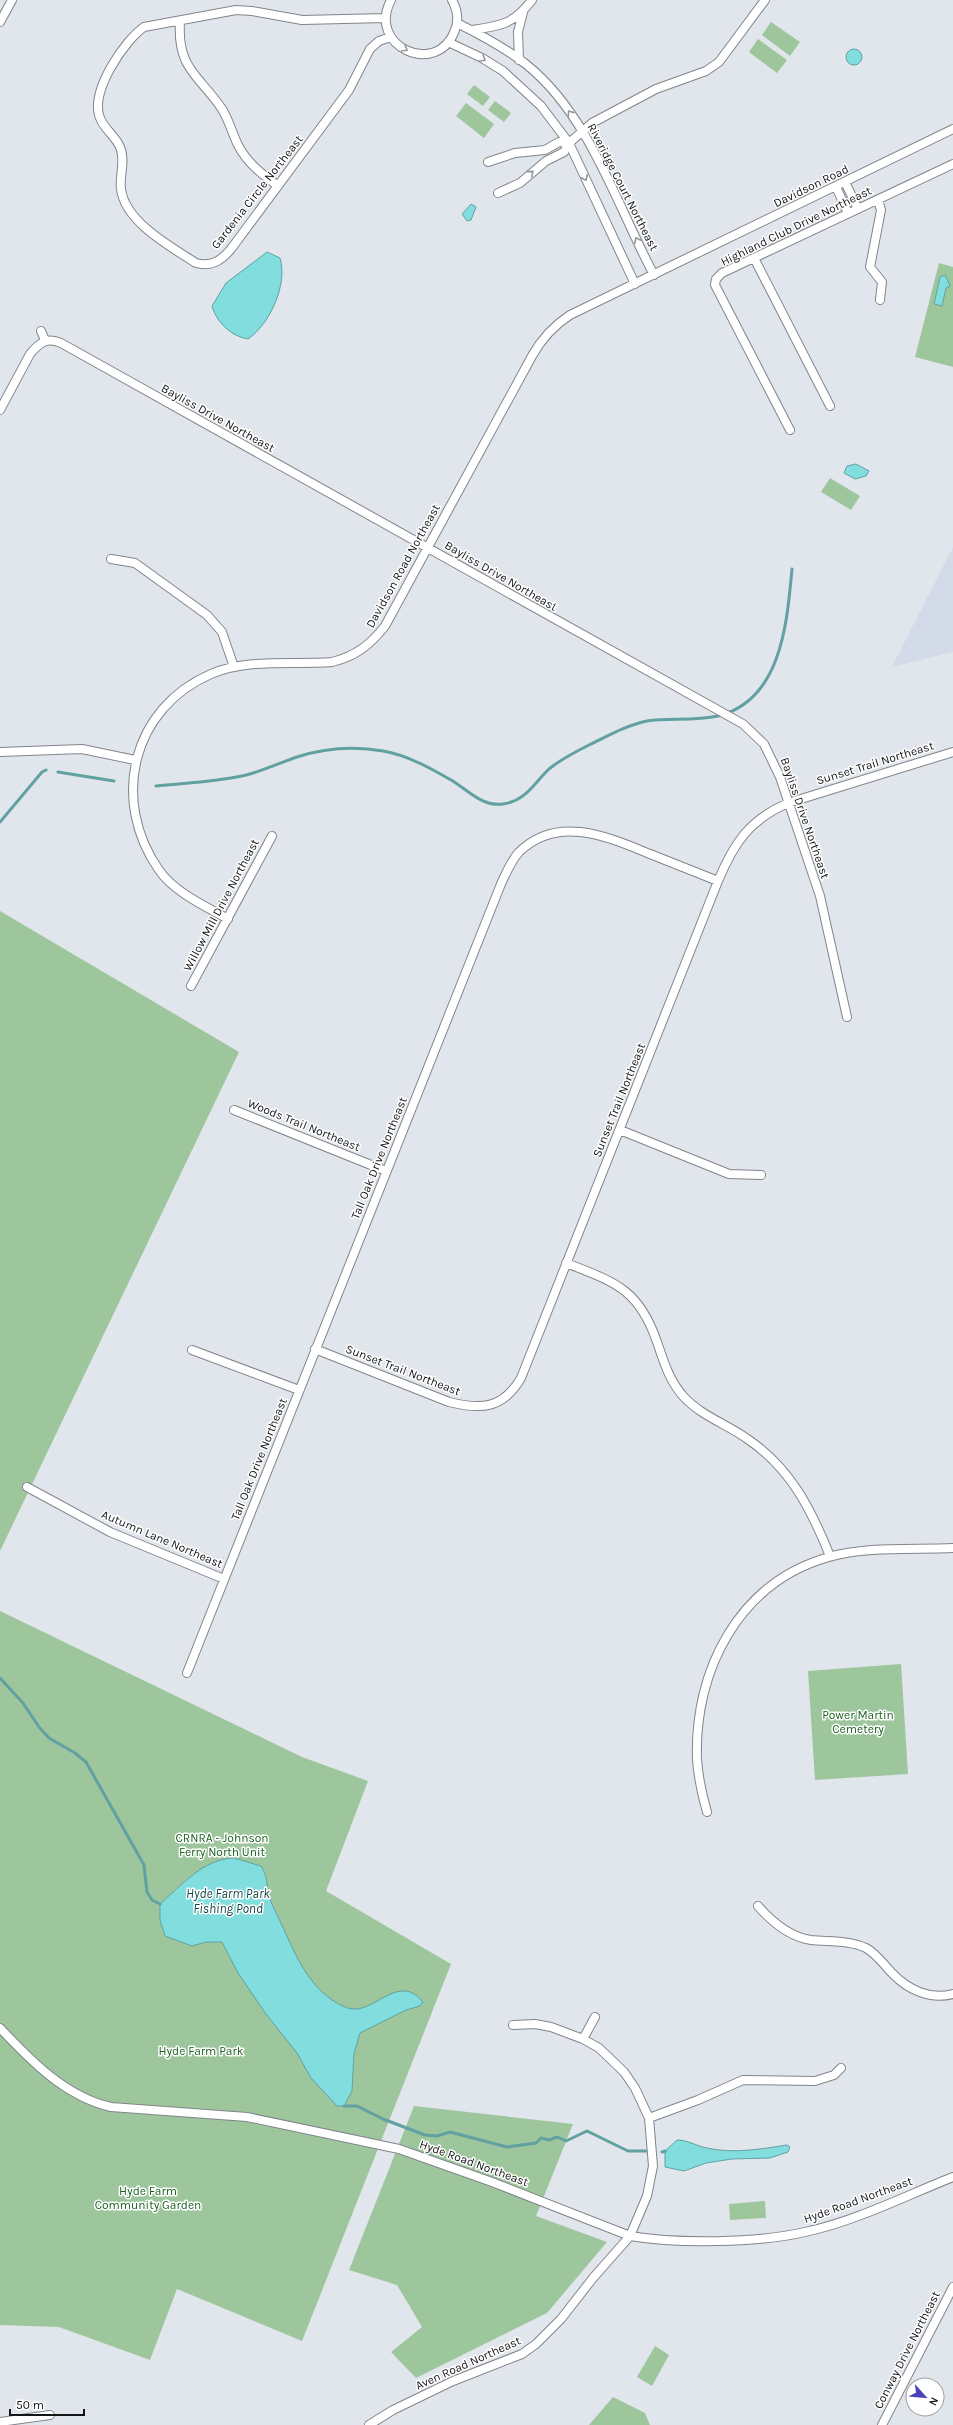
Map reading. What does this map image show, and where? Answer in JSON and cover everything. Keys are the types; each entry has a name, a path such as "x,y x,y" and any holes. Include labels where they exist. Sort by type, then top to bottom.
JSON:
{"street":[{"path":"0,22 12,0"},
{"path":"391,0 386,18 391,37 401,48 412,53 424,54 435,51 448,42 453,35 457,23 457,15 452,0"},
{"path":"471,30 504,25 523,12 532,0"},
{"path":"498,192 520,182 546,162 564,152 568,143 592,123 656,89 706,71 719,62 766,0"},
{"name":"Gardenia Circle Northeast","path":"386,18 302,20 252,10 236,10 189,18 180,22 144,27 133,35 124,45 99,96 100,118 120,147 122,153 120,189 130,212 142,225 190,259 203,265 212,264 225,256 349,90 370,49 379,41 391,37"},
{"path":"520,60 518,32 523,12"},
{"path":"180,22 179,45 191,72 221,108 237,144 248,162 278,186"},
{"name":"Riveridge Court Northeast","path":"457,23 520,60 557,94 583,131 654,275"},
{"path":"448,42 482,58 518,84 541,106 568,143 635,284"},
{"name":"Davidson Road","path":"679,263 953,129"},
{"path":"488,162 515,153 539,152 559,142 568,143"},
{"name":"Highland Club Drive Northeast","path":"790,430 715,285 716,279 722,273 953,164"},
{"path":"845,182 858,209"},
{"path":"836,187 848,214"},
{"path":"878,200 882,210 870,268 882,282 880,300"},
{"path":"754,258 830,406"},
{"name":"Davidson Road Northeast","path":"228,918 186,894 159,871 145,846 136,819 133,795 135,760 152,723 171,700 198,680 234,667 332,662 346,658 360,651 374,640 385,626 543,338 555,325 570,315 679,263"},
{"path":"0,410 30,354 45,340 41,331"},
{"name":"Bayliss Drive Northeast","path":"45,340 52,340 61,343 743,724 755,734 769,754 788,803 820,896 847,1017"},
{"path":"111,559 135,563 207,615 222,632 234,667"},
{"path":"0,752 82,749 135,760"},
{"name":"Sunset Trail Northeast","path":"315,1349 448,1402 479,1406 500,1401 512,1392 521,1378 728,857 753,823 772,810 788,803 953,752"},
{"name":"Tall Oak Drive Northeast","path":"187,1673 501,884 518,853 535,840 545,836 563,832 586,832 609,837 718,881"},
{"name":"Willow Mill Drive Northeast","path":"191,986 272,836"},
{"name":"Woods Trail Northeast","path":"234,1110 386,1171"},
{"path":"620,1130 729,1174 761,1175"},
{"path":"566,1263 608,1280 635,1299 651,1324 666,1369 676,1388 690,1404 751,1441 780,1466 808,1506 830,1556"},
{"path":"192,1350 299,1390"},
{"name":"Autumn Lane Northeast","path":"27,1487 123,1538 224,1579"},
{"path":"706,1812 699,1783 697,1758 699,1720 710,1675 728,1635 754,1598 778,1580 806,1565 830,1556 871,1552 953,1548"},
{"path":"758,1906 768,1917 796,1936 812,1940 848,1942 864,1947 873,1952 893,1974 914,1990 929,1995 953,1994"},
{"path":"583,2039 595,2017"},
{"name":"Aven Road Northeast","path":"369,2425 393,2410 453,2381 522,2354 561,2319 593,2278 630,2236 641,2213 652,2179 654,2154 649,2118 635,2088 624,2072 599,2048 583,2039 551,2027 535,2024 512,2025"},
{"name":"Hyde Road Northeast","path":"0,2028 70,2091 96,2104 111,2107 260,2119 399,2149 492,2182 630,2236 691,2241 789,2235 852,2217 953,2177"},
{"path":"649,2118 698,2100 743,2080 815,2080 834,2075 841,2068"},
{"name":"Conway Drive Northeast","path":"882,2425 953,2287"},
{"path":"0,2422 50,2415"}],"shaded area":[{"path":"953,547 953,652 892,667"}],"green space":[{"path":"771,22 800,42 790,56 762,35"},
{"path":"758,39 787,60 777,73 749,52"},
{"path":"474,85 490,97 483,106 467,94"},
{"path":"495,101 511,113 504,122 488,110"},
{"path":"466,103 494,124 484,138 456,116"},
{"path":"939,263 953,267 953,367 915,357"},
{"path":"830,478 860,496 851,510 821,492"},
{"path":"0,911 239,1052 0,1551"},
{"name":"CRNRA - Johnson Ferry North Unit","path":"0,1611 302,1757 368,1781 326,1891 451,1964 302,2341 177,2289 150,2360 59,2327 0,2325"},
{"name":"Power Martin Cemetery","path":"901,1664 908,1774 815,1780 808,1671"},
{"path":"414,2106 573,2124 536,2216 607,2242 547,2313 416,2378 391,2352 422,2327 397,2285 349,2270"},
{"path":"765,2201 766,2218 730,2220 729,2204"},
{"path":"655,2346 669,2355 652,2386 637,2377"},
{"path":"613,2397 645,2413 650,2425 589,2425"}],"water":[{"path":"854,49 860,51 862,57 860,63 854,65 848,63 846,57 848,51"},
{"path":"471,204 476,207 471,220 467,221 462,214"},
{"path":"267,252 280,258 282,268 279,291 270,314 256,332 248,339 230,332 217,318 212,306 226,283"},
{"path":"945,275 950,286 946,288 942,306 934,304 940,277"},
{"path":"856,464 869,471 866,476 855,479 844,473 847,466"},
{"name":"Hyde Farm Park Fishing Pond","path":"234,1858 261,1866 266,1877 271,1902 301,1965 314,1984 332,2000 351,2009 363,2008 388,1995 406,1991 414,1994 423,2002 420,2006 406,2010 360,2033 354,2054 352,2091 344,2106 337,2106 311,2078 297,2053 266,2014 238,1973 222,1942 206,1942 192,1946 165,1936 160,1920 160,1904 185,1881 203,1868 223,1859"},
{"path":"677,2140 707,2148 727,2151 787,2145 790,2147 788,2152 770,2158 732,2159 706,2163 684,2171 665,2167 665,2151"}],"waterway":[{"path":"156,786 210,781 242,776 308,754 350,748 383,751 410,759 443,775 476,797 488,803 503,804 511,802 529,791 549,769 558,762 618,731 647,721 718,716 739,707 756,694 768,676 777,656 787,612 792,569"},
{"path":"0,822 42,772 46,770"},
{"path":"58,772 114,781"},
{"path":"0,1678 23,1703 39,1727 49,1738 75,1753 86,1762 144,1865 147,1892 152,1900 160,1904"},
{"path":"344,2106 357,2106 383,2119 425,2135 437,2136 450,2132 507,2147 536,2143 541,2138 549,2140 557,2137 566,2141 587,2131 628,2151 647,2151"}],"park label":[{"name":"Hyde Farm Park","path":"201,2051"},
{"name":"Hyde Farm Community Garden","path":"148,2198"}]}
